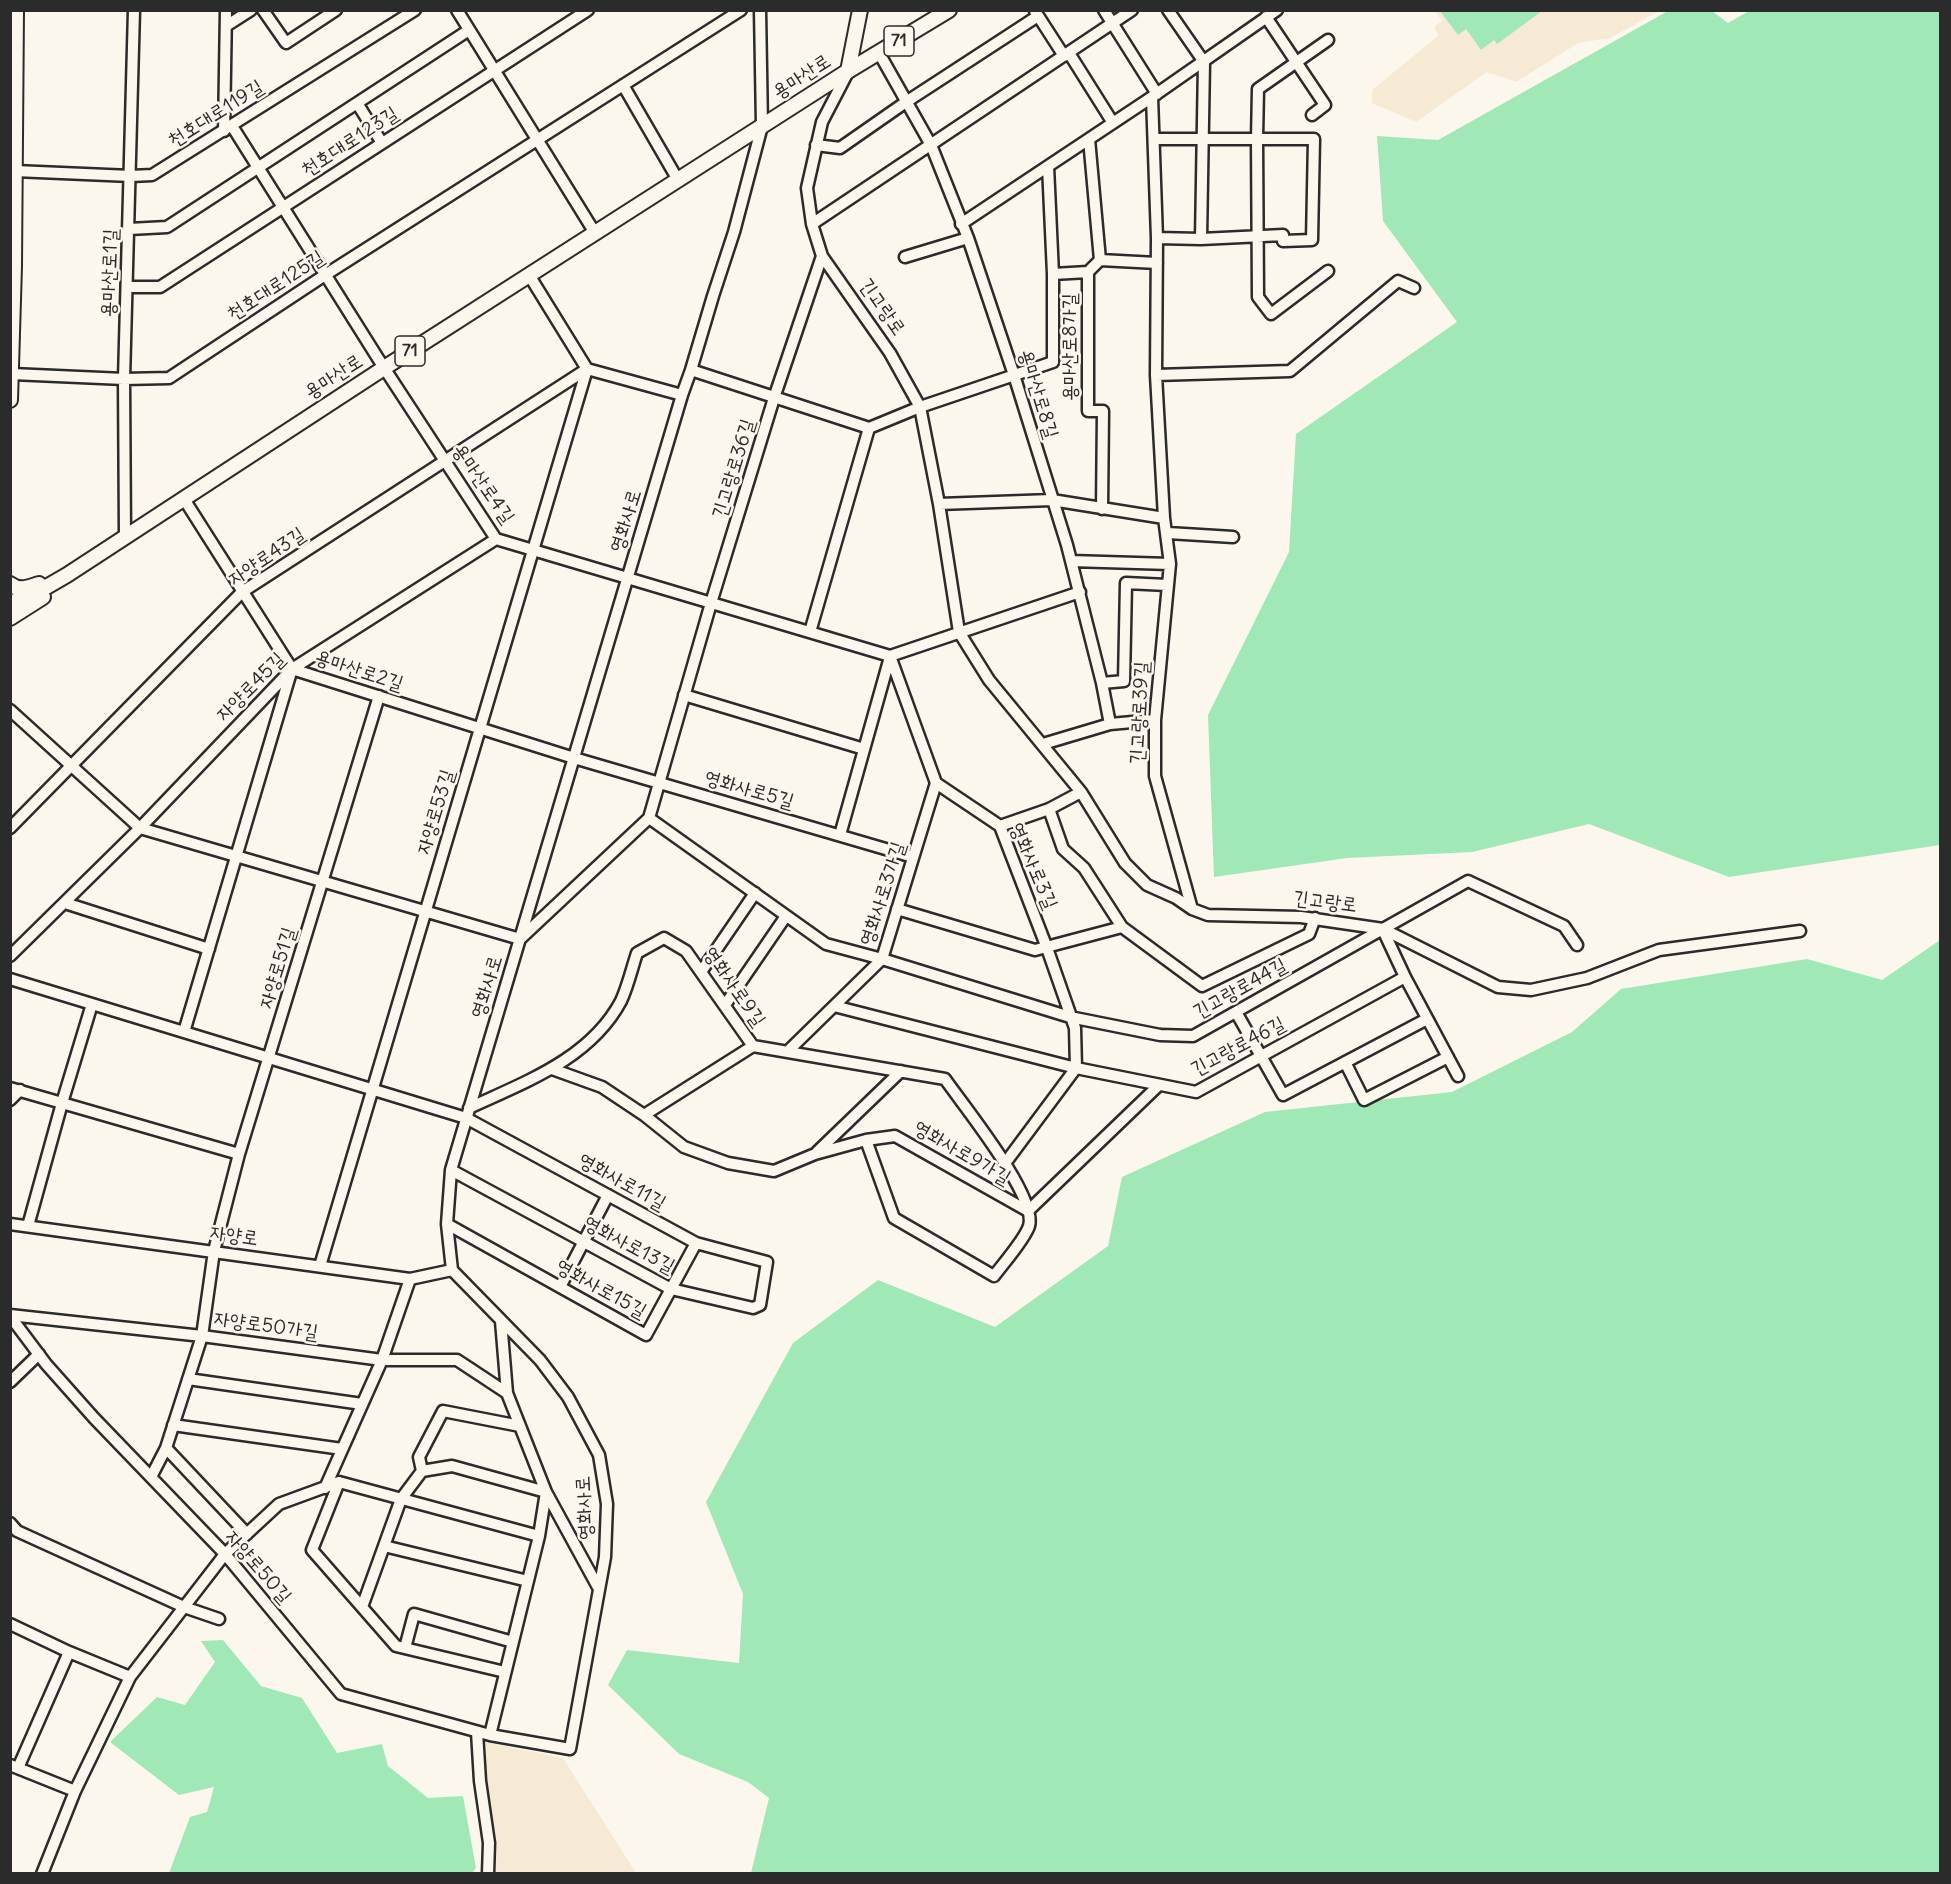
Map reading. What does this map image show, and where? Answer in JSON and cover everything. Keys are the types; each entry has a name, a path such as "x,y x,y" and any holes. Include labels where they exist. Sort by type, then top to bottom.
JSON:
{"main road":[{"path":"10,400 16,10"},
{"name":"긴고랑로","path":"848,71 860,10"},
{"name":"용마산로","path":"10,603 36,593 59,580 529,275 848,71 949,10"},
{"path":"10,584 26,589 59,580"},
{"path":"10,618 39,600 59,580"}],"street":[{"name":"용마산로1길","path":"125,537 124,379 134,10"},
{"path":"226,10 228,128"},
{"path":"226,26 251,10"},
{"path":"263,10 286,43 336,10"},
{"name":"천호대로119길","path":"15,171 152,175 415,10"},
{"path":"457,10 595,233"},
{"name":"천호대로123길","path":"128,287 160,287 588,10"},
{"name":"천호대로125길","path":"12,374 124,379 169,378 325,275 741,10"},
{"name":"영화사로","path":"490,1735 570,1749 605,1557 607,1504 599,1455 568,1397 540,1360 452,1270 447,1224 451,1170 682,395 734,232 762,126 760,10"},
{"path":"1104,10 1155,95"},
{"path":"812,224 1132,10"},
{"path":"1168,10 1204,62 1201,239"},
{"path":"962,224 1204,62 1277,10"},
{"path":"816,145 840,148 1037,13 1113,123"},
{"path":"1266,17 1325,105 1312,115"},
{"path":"129,229 166,226 469,30"},
{"path":"1328,40 1258,88 1258,297 1271,314 1328,271"},
{"name":"용마산로8길","path":"879,53 931,145 968,238 1014,375 1071,561 1110,724"},
{"name":"긴고랑로","path":"848,71 822,122 816,145 807,188 812,224 822,256 890,353 920,407 939,504 959,632 988,680 1081,792 1125,863 1147,885 1208,915 1315,918 1383,929 1476,978 1498,987 1531,990 1587,978 1659,950 1800,931"},
{"path":"623,85 678,180"},
{"name":"긴고랑로39길","path":"1155,95 1156,375 1164,518 1168,533 1170,564 1155,720 1155,776 1192,909"},
{"path":"357,103 382,143"},
{"name":"용마산로4길","path":"228,128 258,167 384,368 496,539 627,579"},
{"path":"1089,139 1100,260 1156,263"},
{"path":"1155,139 1314,139 1312,240 1283,241 1283,235 1201,239 1157,238"},
{"path":"691,370 870,428 920,407 1053,362 1053,273 1048,166"},
{"path":"905,257 968,238"},
{"name":"긴고랑로36길","path":"649,818 711,603 774,398 822,256"},
{"name":"용마산로8가길","path":"1100,260 1088,272 1088,411 1103,411 1102,509"},
{"path":"1053,273 1088,272"},
{"path":"529,275 587,369 682,395"},
{"path":"1156,375 1290,371 1398,281 1414,288"},
{"name":"자양로43길","path":"10,828 242,592 587,369"},
{"name":"자양로53길","path":"320,1266 587,369"},
{"path":"810,632 870,428"},
{"name":"용마산로2길","path":"184,499 292,669 574,758"},
{"path":"939,504 1052,500 1164,518"},
{"path":"1168,533 1233,537"},
{"name":"자양로45길","path":"10,956 140,828 292,669 496,539"},
{"path":"1071,561 1170,564"},
{"path":"627,579 890,656 1080,592"},
{"path":"1102,683 1124,681 1126,583 1167,585"},
{"path":"840,835 890,656"},
{"path":"890,656 936,783"},
{"path":"184,1032 292,669"},
{"path":"684,695 864,749"},
{"name":"자양로51길","path":"150,1477 166,1448 202,1336 214,1251 238,1154 324,881 379,696"},
{"path":"10,710 140,828 520,939 649,818"},
{"path":"1042,744 1110,724 1155,720"},
{"name":"영화사로5길","path":"574,758 914,856"},
{"name":"영화사로3길","path":"936,783 1000,826 1075,1028 1076,1068"},
{"name":"영화사로3가길","path":"787,1052 882,959 936,783"},
{"path":"1000,826 1049,809 1081,792"},
{"path":"1049,809 1063,849 1084,868 1122,927 1202,986 1310,934 1315,918"},
{"name":"긴고랑로44길","path":"649,818 826,944 1070,1017 1160,1035 1193,1036 1468,881 1564,926 1577,945"},
{"path":"701,972 755,894"},
{"path":"65,903 209,949"},
{"path":"897,909 1035,950 1122,927"},
{"path":"724,1005 786,916"},
{"path":"1383,929 1405,977 1458,1076"},
{"name":"영화사로9길","path":"468,1113 552,1069 597,1035 621,1000 637,953 664,938 686,951 753,1046 945,1079 1006,1162 1028,1211"},
{"name":"긴고랑로46길","path":"834,1006 1076,1068 1196,1092 1405,977"},
{"name":"영화사로11길","path":"10,979 372,1090 468,1113 608,1195 696,1243 767,1262"},
{"path":"28,1226 62,1102 93,1004"},
{"path":"1236,1012 1283,1095 1427,1019"},
{"path":"644,1115 753,1046"},
{"path":"1345,1062 1364,1100 1448,1057"},
{"path":"1006,1162 1076,1068"},
{"name":"영화사로9가길","path":"552,1069 602,1087 644,1115 684,1147 728,1163 774,1171 815,1154 866,1140 895,1136 1028,1211"},
{"path":"815,1154 901,1071"},
{"path":"866,1140 894,1218 994,1276 1029,1226 1028,1211 1159,1084"},
{"path":"10,1100 15,1089 238,1154"},
{"name":"영화사로13길","path":"451,1170 671,1289 753,1308 760,1305 767,1262"},
{"path":"560,1287 608,1195"},
{"name":"자양로","path":"10,1224 410,1279 452,1270"},
{"name":"영화사로15길","path":"447,1224 646,1335 696,1243"},
{"path":"325,1488 382,1360 410,1279"},
{"name":"자양로50가길","path":"10,1316 202,1336 382,1360 457,1360 507,1393"},
{"name":"자양로50길","path":"10,1316 94,1418 225,1554 341,1694 490,1735"},
{"path":"501,1321 507,1393 546,1491 599,1589"},
{"path":"10,1382 39,1354"},
{"path":"188,1379 362,1404"},
{"path":"422,1471 419,1457 443,1411 520,1426"},
{"path":"173,1425 342,1449"},
{"path":"166,1448 247,1534"},
{"path":"362,1607 401,1499 422,1471 452,1466 546,1491"},
{"path":"42,1874 75,1791 130,1677 225,1554 279,1504 339,1482 539,1536"},
{"path":"339,1482 312,1550 396,1646 505,1672"},
{"path":"490,1735 539,1536 546,1491"},
{"path":"13,1531 184,1607 219,1619"},
{"path":"384,1546 528,1581"},
{"path":"405,1648 414,1614 513,1642"},
{"path":"10,1624 130,1677"},
{"path":"69,1652 14,1766 75,1791"},
{"path":"477,1732 480,1781 489,1842 488,1874"}],"shaded area":[{"path":"1435,11 1659,11 1610,38 1578,43 1516,82 1487,72 1416,122 1372,103 1372,90 1439,35 1434,28 1442,20"},
{"path":"486,1742 563,1758 636,1873 495,1873 497,1844 486,1776"}],"green space":[{"path":"1440,11 1542,11 1497,44 1494,40 1481,50 1466,29 1458,35"},
{"path":"1668,11 1712,11 1728,23 1749,11 1940,11 1940,845 1729,877 1589,824 1472,852 1347,858 1214,877 1208,715 1289,552 1296,434 1457,322 1383,221 1377,136 1438,140"},
{"path":"1940,940 1940,1873 751,1873 769,1798 748,1782 679,1754 608,1685 627,1650 739,1663 743,1594 706,1502 793,1343 878,1280 995,1327 1108,1246 1122,1177 1265,1112 1452,1092 1572,1032 1621,989 1807,959 1882,980"},
{"path":"223,1640 261,1686 302,1698 337,1753 382,1744 388,1766 428,1798 463,1796 476,1868 472,1873 169,1873 190,1817 207,1812 214,1787 179,1795 110,1742 157,1697 185,1705 215,1662 201,1641"}]}
